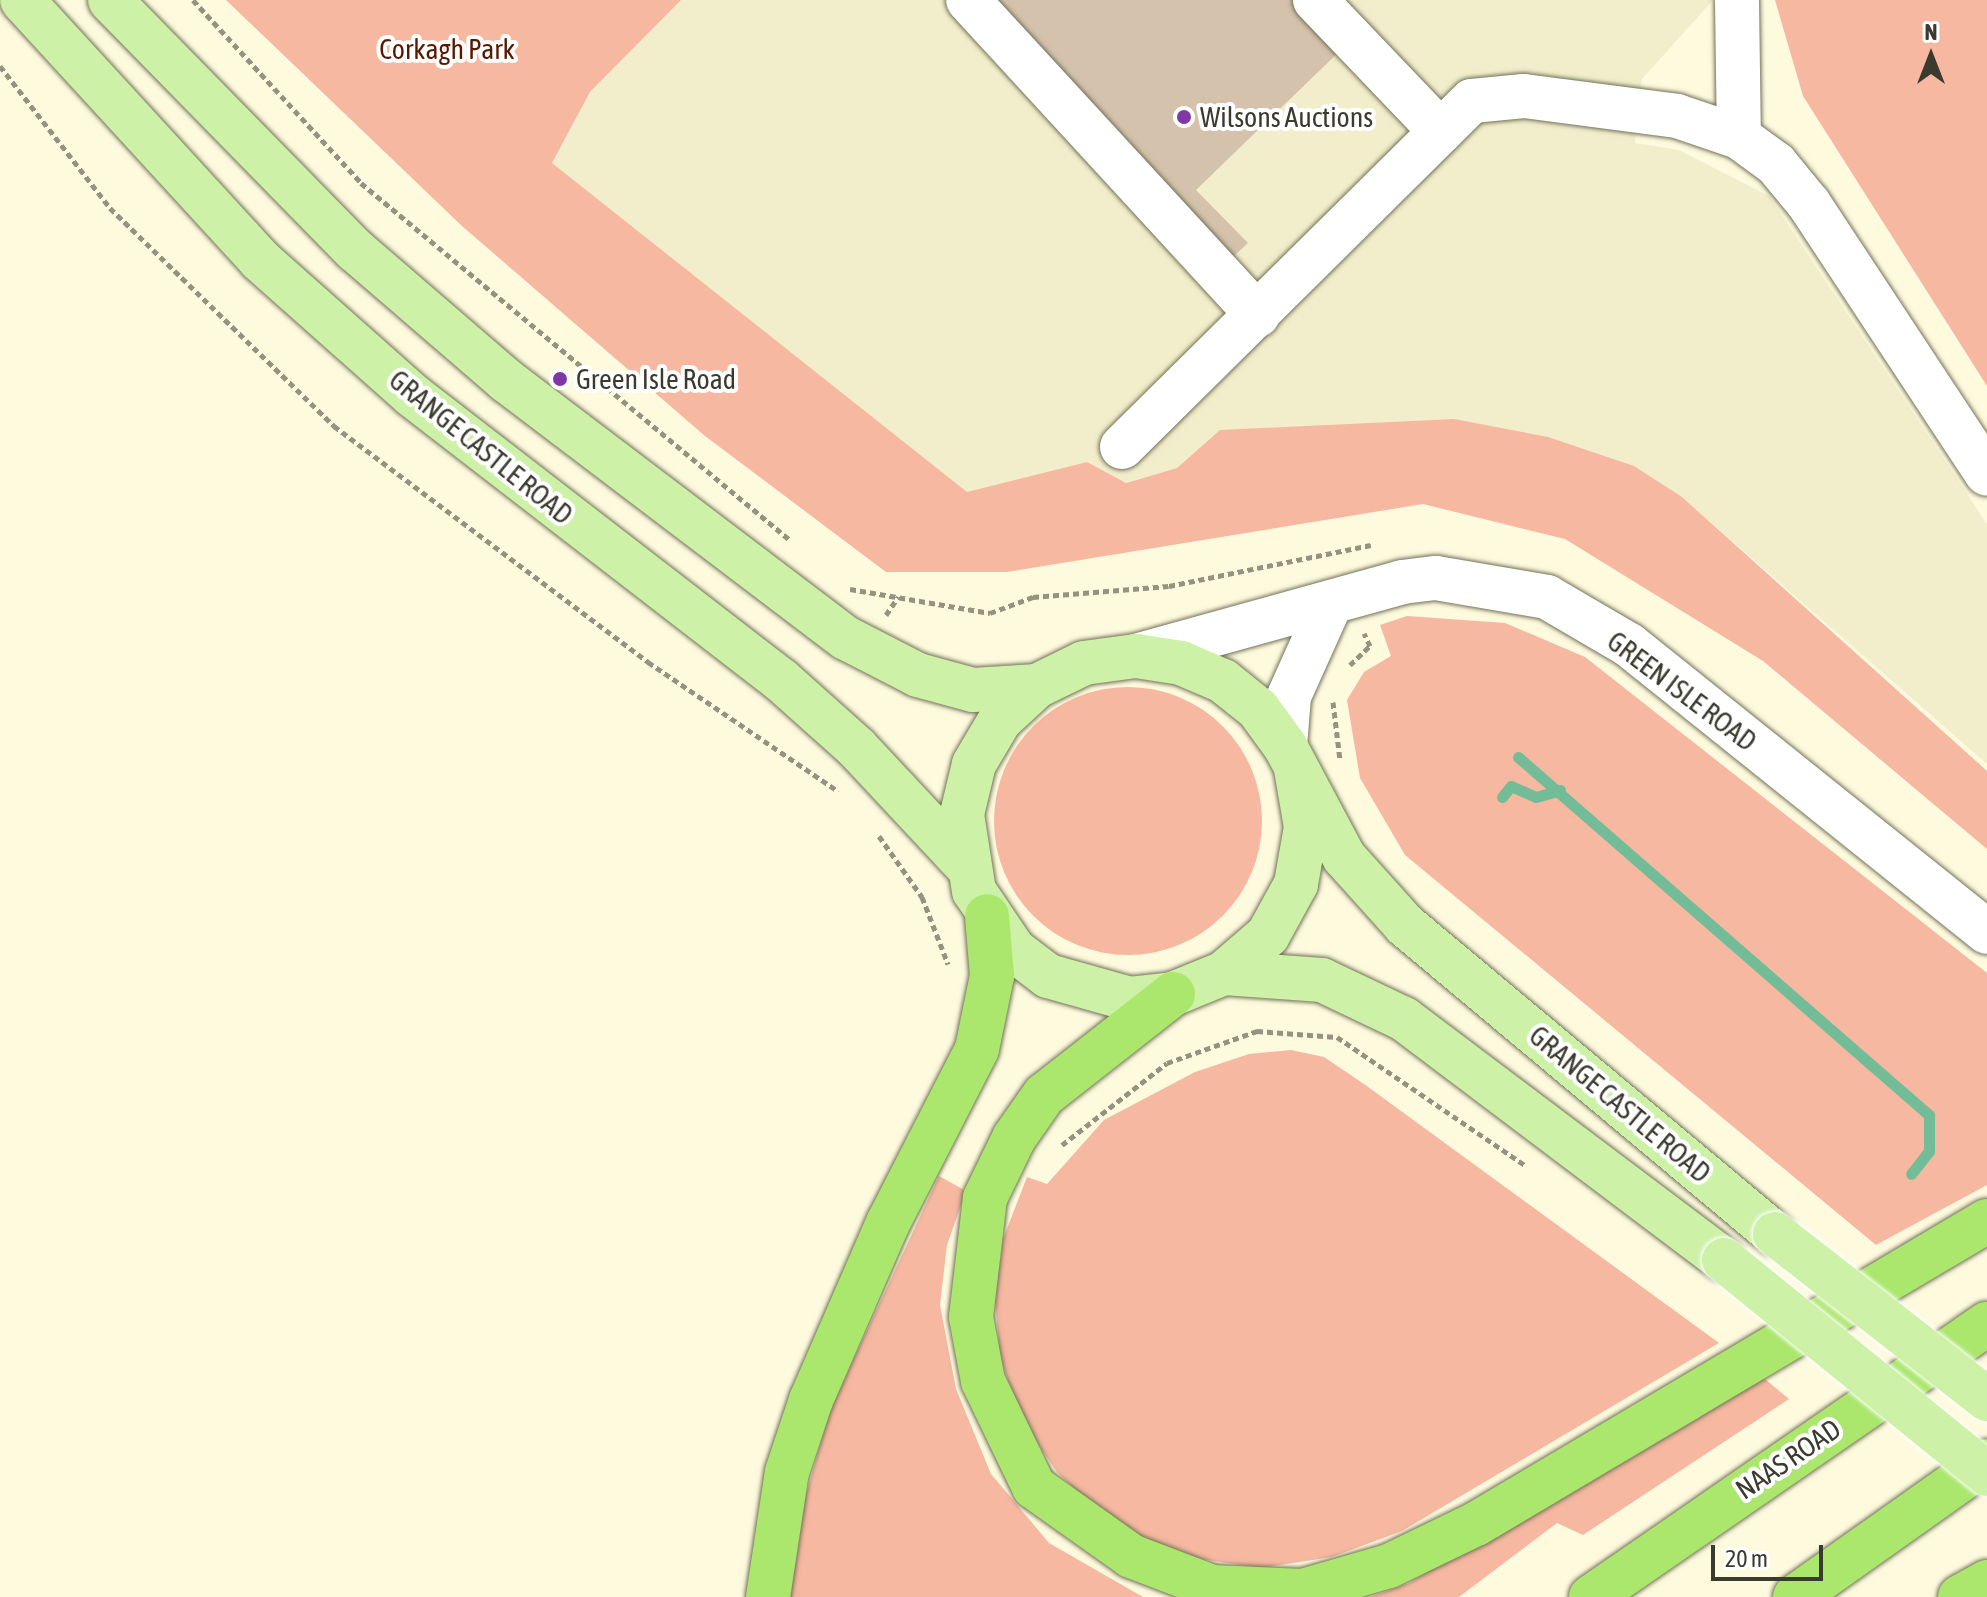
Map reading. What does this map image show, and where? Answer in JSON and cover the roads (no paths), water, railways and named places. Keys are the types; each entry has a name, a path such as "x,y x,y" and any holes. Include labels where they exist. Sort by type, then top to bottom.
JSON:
{"highway":[{"path":"768,1597 787,1472 811,1400 888,1223 977,1049 992,976 987,916"},
{"path":"1173,994 1044,1095 1014,1138 985,1198 971,1317 987,1394 1034,1487 1131,1556 1212,1587 1303,1591 1389,1566 1476,1524 1987,1221"},
{"name":"NAAS ROAD","path":"1591,1597 1987,1324"},
{"path":"1795,1597 1987,1461"},
{"path":"1960,1597 1987,1582"}],"main road":[{"name":"GRANGE CASTLE ROAD","path":"22,0 260,260 412,395 781,680 857,748 966,865"},
{"name":"GRANGE CASTLE ROAD","path":"110,0 355,250 507,381 846,638 918,675 973,690 1037,686"},
{"name":"GRANGE CASTLE ROAD","path":"1290,758 1306,827 1296,884 1268,935 1224,973 1173,994 1130,999 1088,993 1036,968 987,916 966,865 962,814 974,764 1000,720 1037,686 1084,663 1136,656 1181,663 1223,681 1258,709 1290,758 1344,857 1405,925 1775,1234 1987,1399"},
{"name":"GRANGE CASTLE ROAD","path":"1224,973 1322,980 1404,1019 1724,1260 1987,1474"}],"street":[{"path":"968,0 1258,315"},
{"path":"1315,0 1441,132"},
{"path":"1737,0 1739,137"},
{"path":"1122,447 1472,101 1524,96 1677,116 1739,137 1776,164 1809,204 1987,474"},
{"name":"GREEN ISLE ROAD","path":"1136,656 1436,578 1547,597 1629,645 1987,932"},
{"path":"1290,758 1289,696 1329,607"}],"waterway":[{"path":"1518,757 1929,1115 1929,1151 1911,1174"},
{"path":"1502,797 1511,786 1536,797 1560,790"}],"place":[{"name":"Wilsons Auctions","path":"1184,117"},
{"name":"Green Isle Road","path":"560,379"}],"park label":[{"name":"Corkagh Park","path":"447,49"}]}
